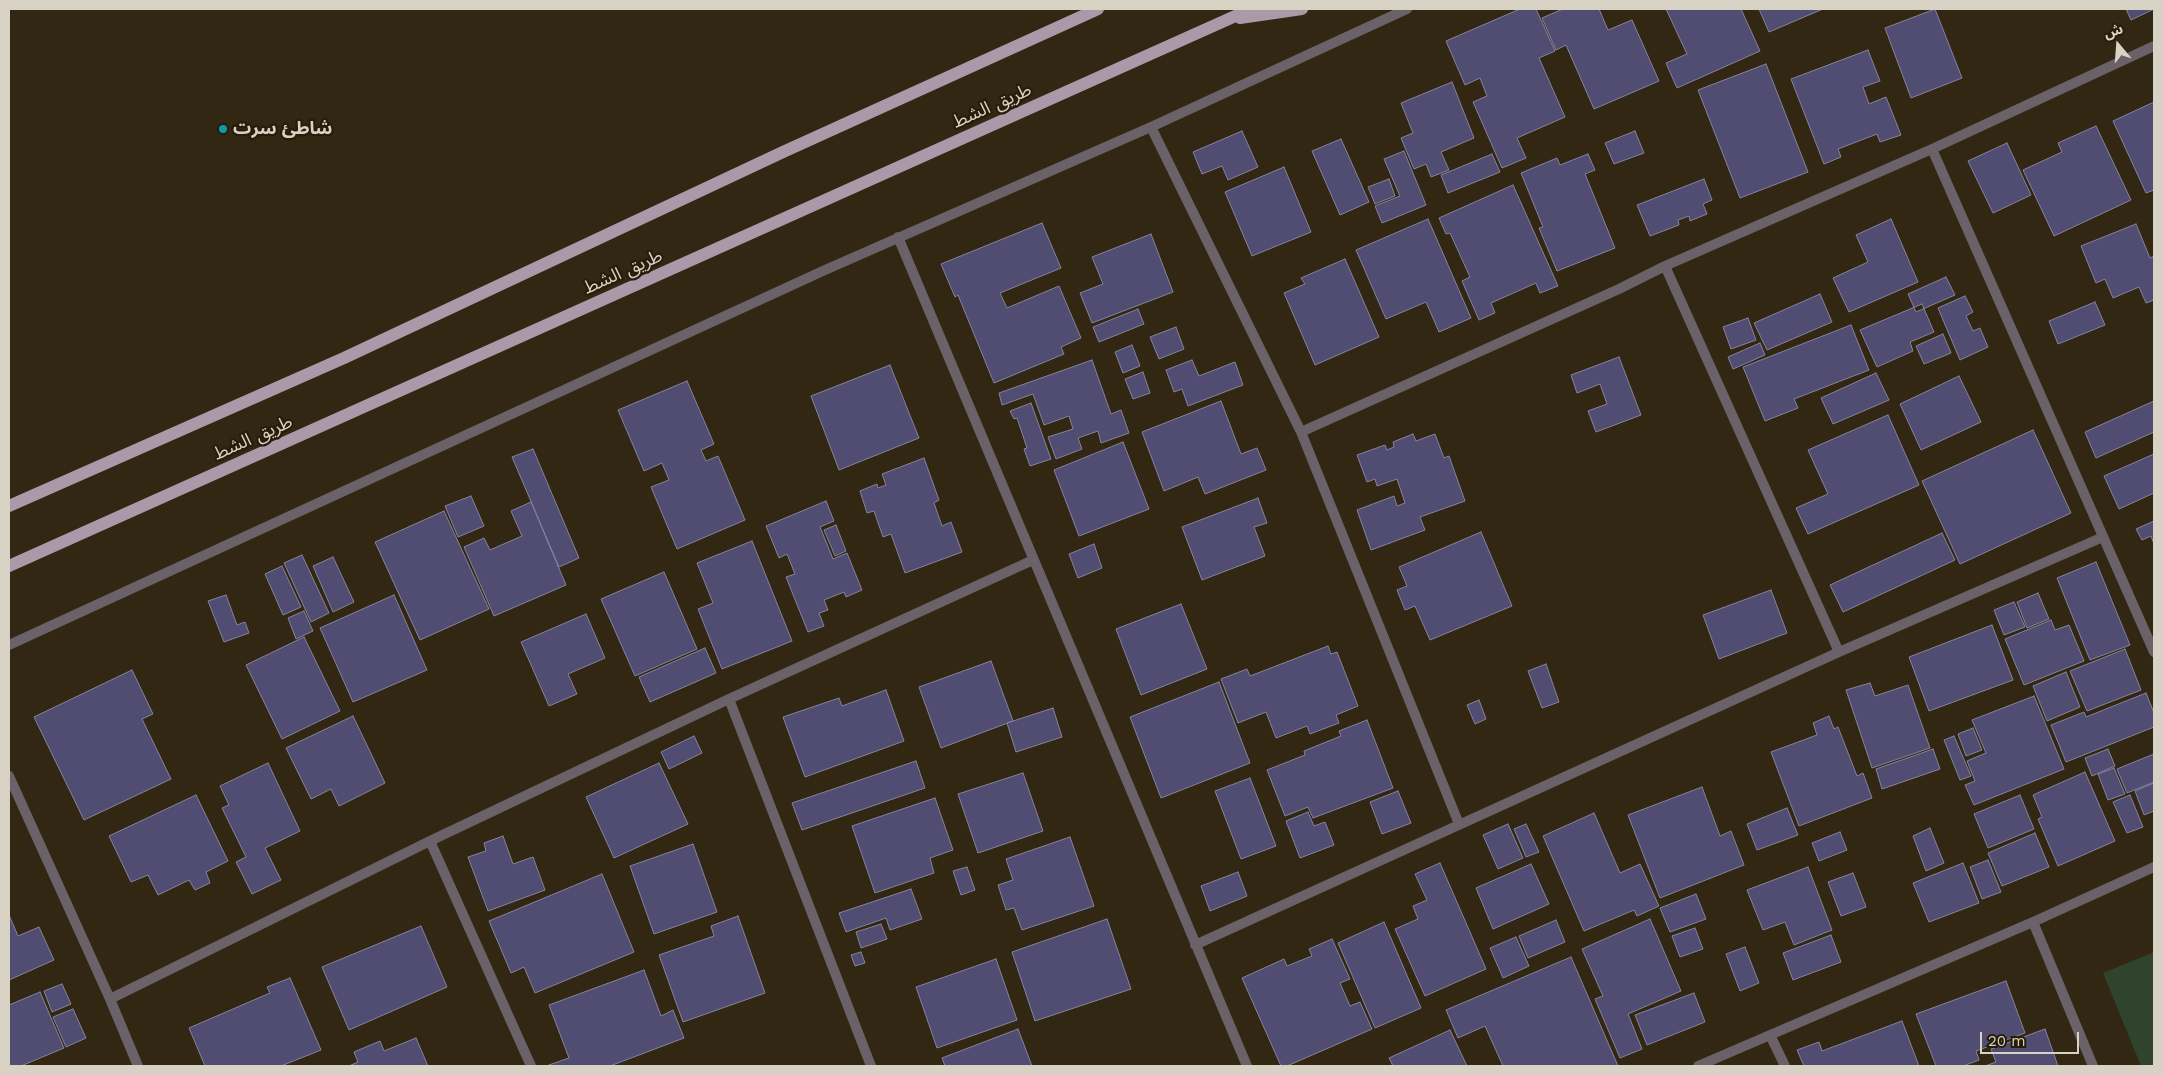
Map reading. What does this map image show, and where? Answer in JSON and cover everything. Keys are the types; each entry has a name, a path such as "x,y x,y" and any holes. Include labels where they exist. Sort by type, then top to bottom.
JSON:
{"main road":[{"name":"طريق الشط","path":"9,506 344,358 792,148 1098,9"},
{"name":"طريق الشط","path":"9,566 1251,9"},
{"path":"1225,20 1302,9"}],"street":[{"path":"9,645 898,237 1151,127 1407,9"},
{"path":"1301,432 1619,289 1665,266 1932,149 2154,46"},
{"path":"1151,127 1301,432 1459,824"},
{"path":"1932,149 2154,652"},
{"path":"898,237 1247,1066"},
{"path":"1665,266 1839,652"},
{"path":"1195,945 1839,652 2103,536"},
{"path":"110,999 430,841 729,699 1033,560"},
{"path":"729,699 870,1066"},
{"path":"9,776 110,999 138,1066"},
{"path":"430,841 531,1066"},
{"path":"1698,1066 2033,922 2154,867"},
{"path":"2033,922 2093,1066"},
{"path":"1770,1035 1785,1066"}],"green space":[{"path":"2154,952 2154,1066 2141,1066 2103,973"}],"building":[{"path":"1520,9 1536,9 1555,51 1539,58 1565,117 1517,138 1526,158 1502,168 1473,102 1487,96 1480,78 1465,85 1446,41"},
{"path":"1563,9 1599,9 1608,30 1632,20 1659,81 1594,109 1566,45 1556,50 1542,18"},
{"path":"1666,9 1741,9 1760,51 1677,88 1666,63 1687,54"},
{"path":"1759,9 1823,9 1769,32"},
{"path":"1935,9 1962,78 1911,98 1885,28"},
{"path":"2126,9 2154,9 2131,20"},
{"path":"1868,50 1880,81 1863,87 1869,104 1886,97 1901,135 1880,142 1877,134 1838,149 1841,157 1824,164 1791,79"},
{"path":"1766,64 1808,172 1740,198 1698,90"},
{"path":"1452,82 1474,138 1441,152 1449,170 1431,177 1426,164 1414,169 1401,138 1413,133 1401,103"},
{"path":"2154,102 2154,190 2146,193 2113,121"},
{"path":"2096,126 2131,200 2054,236 2023,170 2062,152 2058,143"},
{"path":"1242,131 1258,167 1228,180 1222,166 1202,174 1193,152"},
{"path":"1635,131 1644,153 1614,164 1605,143"},
{"path":"1341,139 1369,202 1340,215 1312,151"},
{"path":"2007,143 2031,195 1993,213 1968,161"},
{"path":"1404,151 1426,205 1382,223 1375,206 1400,196 1384,159"},
{"path":"1492,154 1500,172 1448,193 1441,175"},
{"path":"1588,154 1595,170 1585,174 1615,248 1557,271 1539,228 1543,227 1521,173 1557,158 1560,165"},
{"path":"1284,167 1311,232 1252,256 1225,192"},
{"path":"1389,179 1395,196 1375,204 1368,187"},
{"path":"1704,179 1712,200 1703,204 1707,214 1690,221 1689,216 1678,220 1679,225 1650,236 1637,205"},
{"path":"1513,185 1558,286 1540,293 1536,283 1491,303 1495,313 1479,320 1462,281 1470,277 1450,233 1446,234 1439,218"},
{"path":"1428,219 1471,318 1439,332 1426,302 1386,319 1356,250"},
{"path":"1891,219 1918,282 1849,312 1833,278 1868,262 1856,235"},
{"path":"1042,223 1061,268 1000,293 1007,308 1059,286 1081,338 1061,347 1064,354 994,383 958,295 955,297 941,264"},
{"path":"2136,224 2150,258 2154,256 2154,300 2146,303 2139,287 2113,298 2105,279 2096,283 2081,246"},
{"path":"1151,234 1173,292 1092,323 1080,293 1103,284 1092,257"},
{"path":"1345,259 1379,337 1315,365 1284,293 1305,284 1301,278"},
{"path":"1946,277 1955,295 1916,312 1908,294"},
{"path":"1820,294 1832,322 1767,350 1754,323"},
{"path":"1965,296 1973,312 1966,316 1973,331 1980,328 1988,347 1960,360 1938,308"},
{"path":"2095,302 2105,325 2058,344 2049,321"},
{"path":"1922,304 1934,332 1910,342 1913,351 1877,367 1860,330"},
{"path":"1138,309 1144,324 1099,342 1093,327"},
{"path":"1748,318 1756,340 1731,349 1723,327"},
{"path":"1851,325 1869,370 1794,399 1798,408 1765,421 1743,367"},
{"path":"1176,327 1184,349 1159,359 1150,337"},
{"path":"1943,334 1951,353 1924,364 1916,346"},
{"path":"1760,343 1765,355 1733,369 1728,357"},
{"path":"1132,345 1140,366 1123,373 1115,352"},
{"path":"1619,357 1641,415 1596,432 1588,411 1607,404 1600,384 1577,393 1571,375"},
{"path":"1092,360 1111,414 1121,410 1129,433 1101,443 1098,431 1078,438 1082,449 1056,459 1048,437 1073,429 1069,416 1044,425 1033,394 1002,405 999,393"},
{"path":"1192,360 1199,376 1235,362 1243,385 1188,406 1182,389 1174,392 1166,370"},
{"path":"890,365 919,438 839,470 811,396"},
{"path":"1143,372 1150,393 1133,399 1125,379"},
{"path":"1876,373 1889,400 1833,424 1821,398"},
{"path":"1959,376 1981,422 1921,450 1900,404"},
{"path":"687,381 714,444 701,450 706,461 718,456 745,520 677,549 651,487 669,480 662,463 644,471 618,410"},
{"path":"1221,401 1241,454 1257,448 1266,470 1205,494 1198,477 1164,491 1142,432"},
{"path":"2154,401 2154,432 2096,458 2085,432"},
{"path":"1031,403 1051,459 1030,466 1024,449 1027,448 1017,418 1014,419 1010,411"},
{"path":"1888,415 1919,485 1808,534 1796,508 1828,494 1808,450"},
{"path":"2033,430 2071,513 1960,564 1922,481"},
{"path":"1413,434 1416,441 1435,434 1444,458 1449,456 1465,501 1420,517 1425,530 1371,550 1357,510 1394,496 1397,506 1405,503 1397,479 1377,486 1375,479 1367,482 1357,455 1385,445 1387,450 1394,447 1393,442"},
{"path":"1123,442 1149,509 1079,536 1054,470"},
{"path":"533,449 579,558 559,567 512,457"},
{"path":"2154,454 2154,493 2119,509 2104,476"},
{"path":"924,458 939,500 934,503 942,526 951,522 962,552 905,573 891,534 883,537 874,511 867,513 860,491 877,484 878,488 886,485 882,474"},
{"path":"471,496 484,526 458,537 445,506"},
{"path":"1258,498 1267,523 1254,527 1265,556 1202,580 1182,527"},
{"path":"826,501 834,521 820,527 833,559 847,553 862,590 846,597 844,592 824,600 828,610 819,613 824,626 808,632 786,577 795,574 787,554 779,558 766,526"},
{"path":"531,502 566,585 494,616 464,547 484,538 490,550 522,536 511,511"},
{"path":"444,511 489,609 420,640 375,542"},
{"path":"2154,521 2154,544 2151,536 2142,540 2136,529"},
{"path":"836,525 846,551 835,556 824,530"},
{"path":"1481,532 1512,606 1430,640 1415,606 1405,610 1397,590 1407,586 1399,567"},
{"path":"1942,533 1955,560 1843,612 1830,585"},
{"path":"752,541 792,641 722,669 698,609 713,603 697,563"},
{"path":"1094,544 1102,568 1078,578 1069,554"},
{"path":"302,555 329,613 311,622 284,563"},
{"path":"333,557 354,602 333,612 313,566"},
{"path":"2096,562 2130,645 2090,660 2057,578"},
{"path":"282,566 301,607 283,615 265,574"},
{"path":"664,572 697,649 635,676 601,599"},
{"path":"1771,590 1787,633 1719,659 1703,615"},
{"path":"2038,593 2049,619 2027,628 2017,602"},
{"path":"226,595 237,625 245,622 249,633 224,642 208,601"},
{"path":"394,595 427,670 353,702 320,628"},
{"path":"2014,602 2025,627 2004,635 1994,610"},
{"path":"1181,604 1207,669 1141,695 1116,629"},
{"path":"304,611 313,631 296,639 288,618"},
{"path":"586,614 605,658 568,674 577,694 549,706 521,642"},
{"path":"2051,620 2055,630 2069,625 2084,661 2024,685 2005,639"},
{"path":"1992,625 2013,680 1929,711 1909,657"},
{"path":"304,637 340,711 282,739 246,665"},
{"path":"1328,646 1331,654 1337,652 1358,706 1336,715 1339,723 1310,734 1307,726 1276,738 1266,712 1238,723 1221,679 1247,669 1250,676"},
{"path":"705,648 716,673 650,702 639,677"},
{"path":"2125,649 2141,690 2087,711 2070,671"},
{"path":"991,661 1013,721 941,748 919,687"},
{"path":"1546,664 1559,702 1542,708 1528,671"},
{"path":"132,670 153,714 142,719 171,779 84,820 34,717"},
{"path":"2066,672 2080,707 2047,721 2033,686"},
{"path":"1219,682 1250,763 1161,798 1130,717"},
{"path":"1870,683 1875,696 1908,685 1930,748 1872,768 1846,690"},
{"path":"886,690 904,741 805,777 783,717 839,698 842,706"},
{"path":"2146,693 2154,713 2154,727 2066,762 2051,725 2084,712 2086,717"},
{"path":"2034,696 2064,769 1974,805 1965,785 1975,781 1967,761 1986,753 1972,720"},
{"path":"1479,700 1486,719 1475,724 1467,705"},
{"path":"1053,708 1062,737 1016,752 1007,723"},
{"path":"353,716 385,783 339,806 331,789 311,799 286,748"},
{"path":"1829,716 1834,729 1838,727 1857,776 1863,773 1872,798 1799,826 1771,752 1817,735 1813,723"},
{"path":"1367,720 1393,788 1313,818 1308,807 1285,816 1267,770 1305,755 1304,751 1341,736 1339,731"},
{"path":"1973,728 1982,750 1966,756 1958,734"},
{"path":"694,736 702,753 669,769 661,752"},
{"path":"1954,736 1971,776 1960,780 1944,740"},
{"path":"1933,749 1940,769 1882,789 1876,769"},
{"path":"2108,749 2115,766 2092,776 2085,758"},
{"path":"2154,754 2154,782 2127,793 2117,769"},
{"path":"916,761 925,788 802,830 792,803"},
{"path":"268,763 300,831 265,848 281,880 252,894 236,862 246,857 222,808 229,805 220,786"},
{"path":"659,763 688,824 614,858 586,797"},
{"path":"2114,768 2125,794 2108,800 2098,774"},
{"path":"2085,772 2115,841 2058,866 2038,819 2042,817 2033,795"},
{"path":"1023,773 1043,831 978,853 958,794"},
{"path":"1250,778 1276,846 1241,859 1215,791"},
{"path":"2154,783 2154,811 2144,815 2135,791"},
{"path":"1702,787 1720,836 1731,831 1744,865 1660,898 1628,815"},
{"path":"1398,791 1411,823 1382,834 1370,802"},
{"path":"196,795 228,861 206,872 210,883 195,890 189,880 158,895 148,875 131,882 109,836"},
{"path":"2020,795 2034,829 1988,848 1974,814"},
{"path":"2130,795 2143,827 2127,833 2113,802"},
{"path":"935,798 953,850 930,858 934,873 875,893 852,826"},
{"path":"1787,808 1798,835 1757,850 1747,824"},
{"path":"1308,812 1314,826 1325,822 1334,845 1300,858 1286,821"},
{"path":"1594,813 1620,873 1640,864 1659,906 1637,916 1634,910 1584,931 1543,836"},
{"path":"1508,824 1523,858 1498,869 1483,835"},
{"path":"1526,824 1539,852 1526,857 1514,829"},
{"path":"1930,828 1944,863 1926,871 1913,836"},
{"path":"1840,832 1847,850 1819,861 1812,843"},
{"path":"2035,833 2049,867 2002,886 1988,853"},
{"path":"503,836 513,864 533,857 545,890 488,911 468,857 486,851 484,843"},
{"path":"1070,837 1094,906 1022,930 1014,908 1006,910 998,885 1013,880 1006,859"},
{"path":"693,844 717,912 654,934 630,866"},
{"path":"1988,860 2001,892 1982,899 1970,867"},
{"path":"1440,863 1486,969 1425,996 1395,929 1418,919 1413,906 1427,900 1415,874"},
{"path":"1963,863 1979,903 1929,922 1913,883"},
{"path":"1531,864 1549,904 1493,929 1476,888"},
{"path":"967,867 975,890 961,895 953,871"},
{"path":"1808,867 1832,930 1794,945 1785,922 1763,930 1747,890"},
{"path":"1238,872 1247,896 1210,911 1201,886"},
{"path":"1853,873 1866,907 1841,916 1828,882"},
{"path":"602,874 634,952 535,993 524,967 511,973 489,921"},
{"path":"911,889 922,919 890,930 886,918 846,932 839,913"},
{"path":"1696,894 1706,919 1670,932 1660,908"},
{"path":"9,915 18,936 39,927 54,960 9,980"},
{"path":"738,916 765,993 683,1022 659,955 714,936 711,926"},
{"path":"1107,919 1131,989 1035,1021 1012,952"},
{"path":"1650,919 1681,991 1628,1014 1642,1049 1620,1058 1595,999 1603,996 1582,949"},
{"path":"1556,920 1565,942 1528,958 1519,936"},
{"path":"1384,922 1421,1008 1375,1028 1338,943"},
{"path":"881,924 887,939 861,948 856,932"},
{"path":"421,926 447,987 349,1030 322,967"},
{"path":"1695,928 1703,949 1680,957 1672,936"},
{"path":"1831,935 1841,962 1793,980 1783,953"},
{"path":"1516,937 1529,966 1503,978 1490,948"},
{"path":"1332,939 1350,979 1340,983 1350,1006 1360,1002 1372,1029 1287,1066 1281,1066 1242,978 1284,959 1287,966 1312,956 1309,949"},
{"path":"1745,947 1759,983 1740,991 1726,954"},
{"path":"861,952 865,963 855,966 851,955"},
{"path":"1571,957 1618,1066 1503,1066 1485,1026 1458,1038 1446,1010"},
{"path":"996,959 1017,1020 937,1048 916,987"},
{"path":"644,970 661,1016 673,1010 684,1038 610,1066 546,1066 569,1058 549,1005"},
{"path":"290,978 321,1050 281,1066 205,1066 189,1028 270,993 267,987"},
{"path":"2006,981 2025,1033 1976,1051 1979,1060 1963,1066 1936,1066 1916,1014"},
{"path":"62,984 71,1004 52,1012 44,991"},
{"path":"40,992 64,1048 21,1066 9,1066 9,1005"},
{"path":"1694,993 1705,1022 1647,1045 1635,1015"},
{"path":"73,1009 86,1038 66,1047 53,1017"},
{"path":"1902,1021 1919,1066 1804,1066 1797,1050 1819,1042 1822,1051"},
{"path":"1018,1029 1032,1066 945,1066 942,1058"},
{"path":"2045,1029 2058,1066 1985,1066 1996,1062 1991,1049"},
{"path":"1450,1030 1467,1066 1393,1066 1389,1058"},
{"path":"416,1038 428,1066 349,1066 358,1062 354,1052 380,1041 384,1051"}],"place":[{"name":"شاطئ سرت","path":"223,129"}]}
